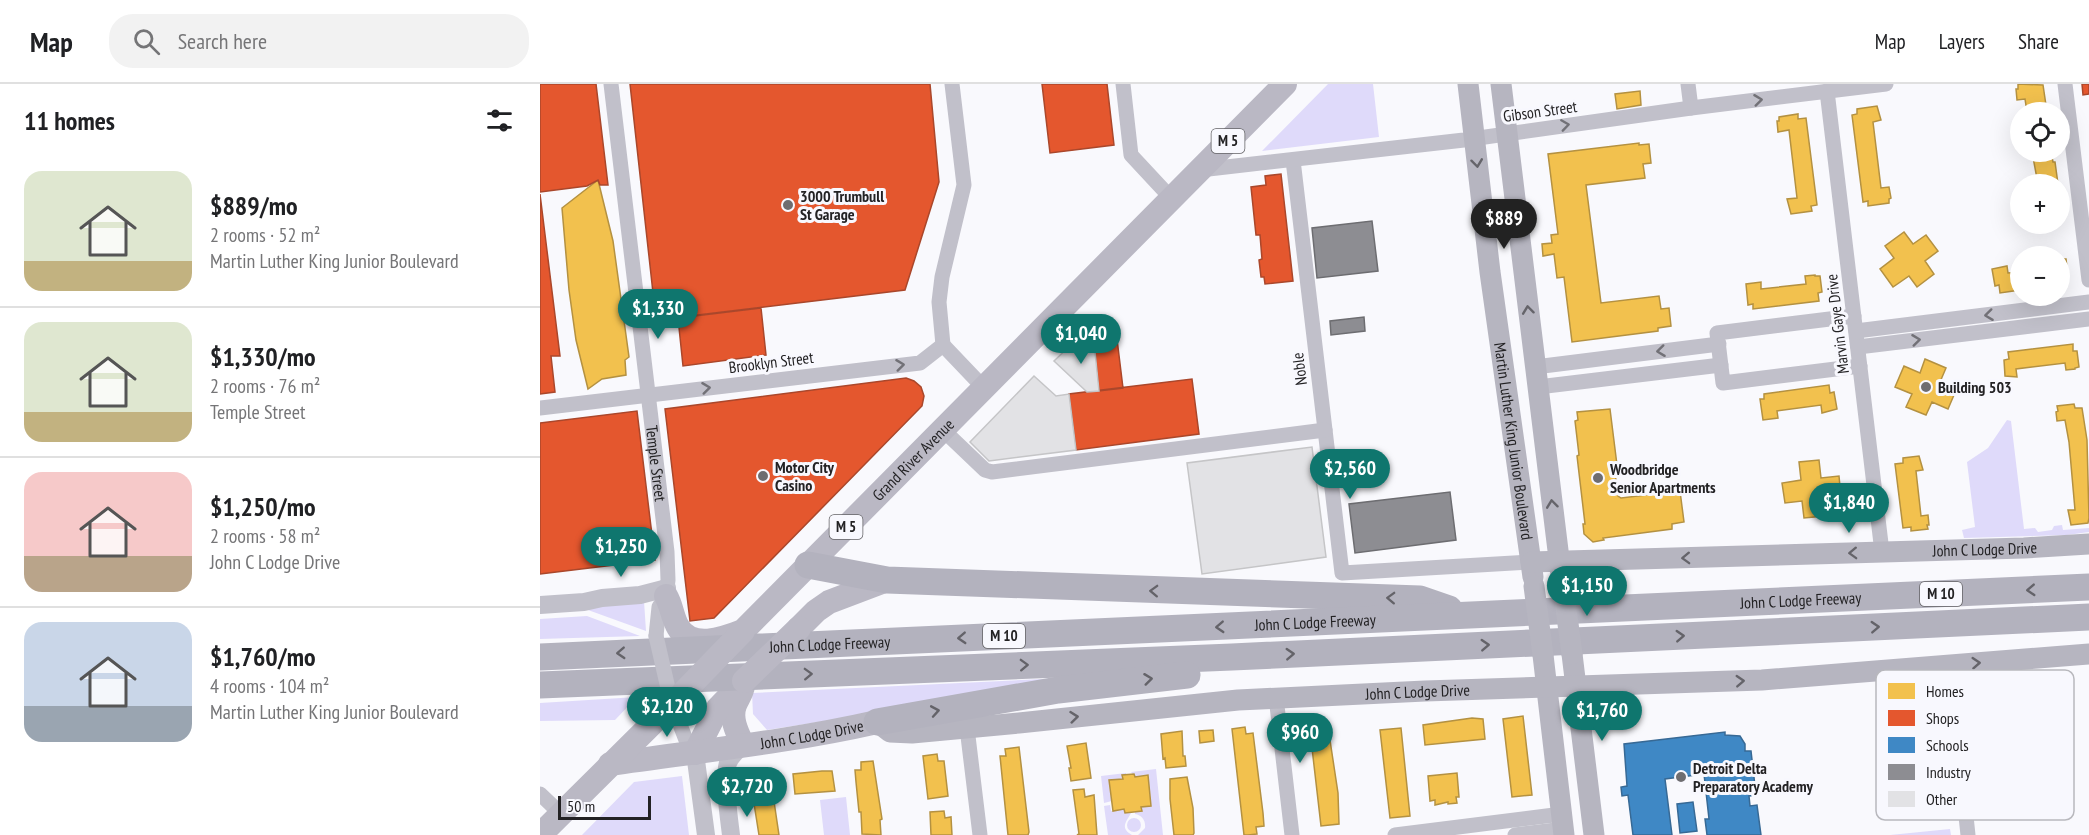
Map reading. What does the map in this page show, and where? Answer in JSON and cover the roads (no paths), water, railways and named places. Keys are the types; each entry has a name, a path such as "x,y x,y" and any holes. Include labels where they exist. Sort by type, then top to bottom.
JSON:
{"highway":[{"path":"808,565 887,580 1420,599 1467,615"},
{"name":"John C Lodge Freeway","path":"540,657 2089,587"},
{"name":"John C Lodge Freeway","path":"540,685 1232,657 2089,617"},
{"path":"877,722 1058,690 1202,673 1232,657"}],"main road":[{"name":"Grand River Avenue","path":"540,835 1285,84"},
{"name":"Martin Luther King Junior Boulevard","path":"1468,84 1490,272 1531,562 1564,826"},
{"name":"Martin Luther King Junior Boulevard","path":"1501,84 1594,835"},
{"path":"1490,272 1523,268"},
{"name":"John C Lodge Drive","path":"1531,562 2024,548 2089,544"},
{"path":"695,753 711,720 816,611 829,602 887,580"},
{"path":"667,592 673,616 683,634 694,639 711,640 723,639 743,631"},
{"name":"John C Lodge Drive","path":"1887,670 2089,654"},
{"name":"John C Lodge Drive","path":"610,764 695,753 847,729 877,722 890,732 967,728 1276,697 1773,679 1876,671"},
{"path":"739,689 733,718 737,733 744,745"}],"street":[{"name":"Temple Street","path":"611,84 667,552 667,592 658,608 656,636 686,740 695,753 705,831"},
{"path":"952,84 964,185 942,277 939,302 943,345 983,387"},
{"path":"1123,84 1131,156 1172,198"},
{"path":"1688,84 1691,108"},
{"name":"Gibson Street","path":"1200,170 1464,140 1691,108 1886,84"},
{"path":"2065,84 2089,280"},
{"name":"Marvin Gaye Drive","path":"1827,91 1882,552"},
{"path":"2073,147 2089,145"},
{"name":"Noble","path":"1293,160 1342,573"},
{"path":"1536,377 1718,338 2089,303"},
{"path":"1858,347 2089,319"},
{"path":"1718,338 1723,382 1860,366"},
{"name":"Brooklyn Street","path":"540,408 920,363 943,345"},
{"path":"1536,377 1721,364"},
{"path":"942,429 985,470 992,472 1325,430"},
{"name":"John C Lodge Drive","path":"1342,573 1531,562"},
{"path":"540,605 667,592"},
{"path":"1950,665 1951,670"},
{"path":"1276,697 1292,835"},
{"path":"967,728 980,835"},
{"path":"705,831 730,830 727,805 728,764 735,752 744,745"},
{"path":"540,794 561,814"},
{"path":"1966,820 1968,835"},
{"path":"1395,835 1564,826"},
{"path":"1515,835 1564,826"}],"place":[{"name":"3000 Trumbull St Garage","path":"788,205"},
{"name":"Building 503","path":"1926,387"},
{"name":"Motor City Casino","path":"763,476"},
{"name":"Woodbridge Senior Apartments","path":"1598,478"},
{"name":"Detroit Delta Preparatory Academy","path":"1681,777"}]}
